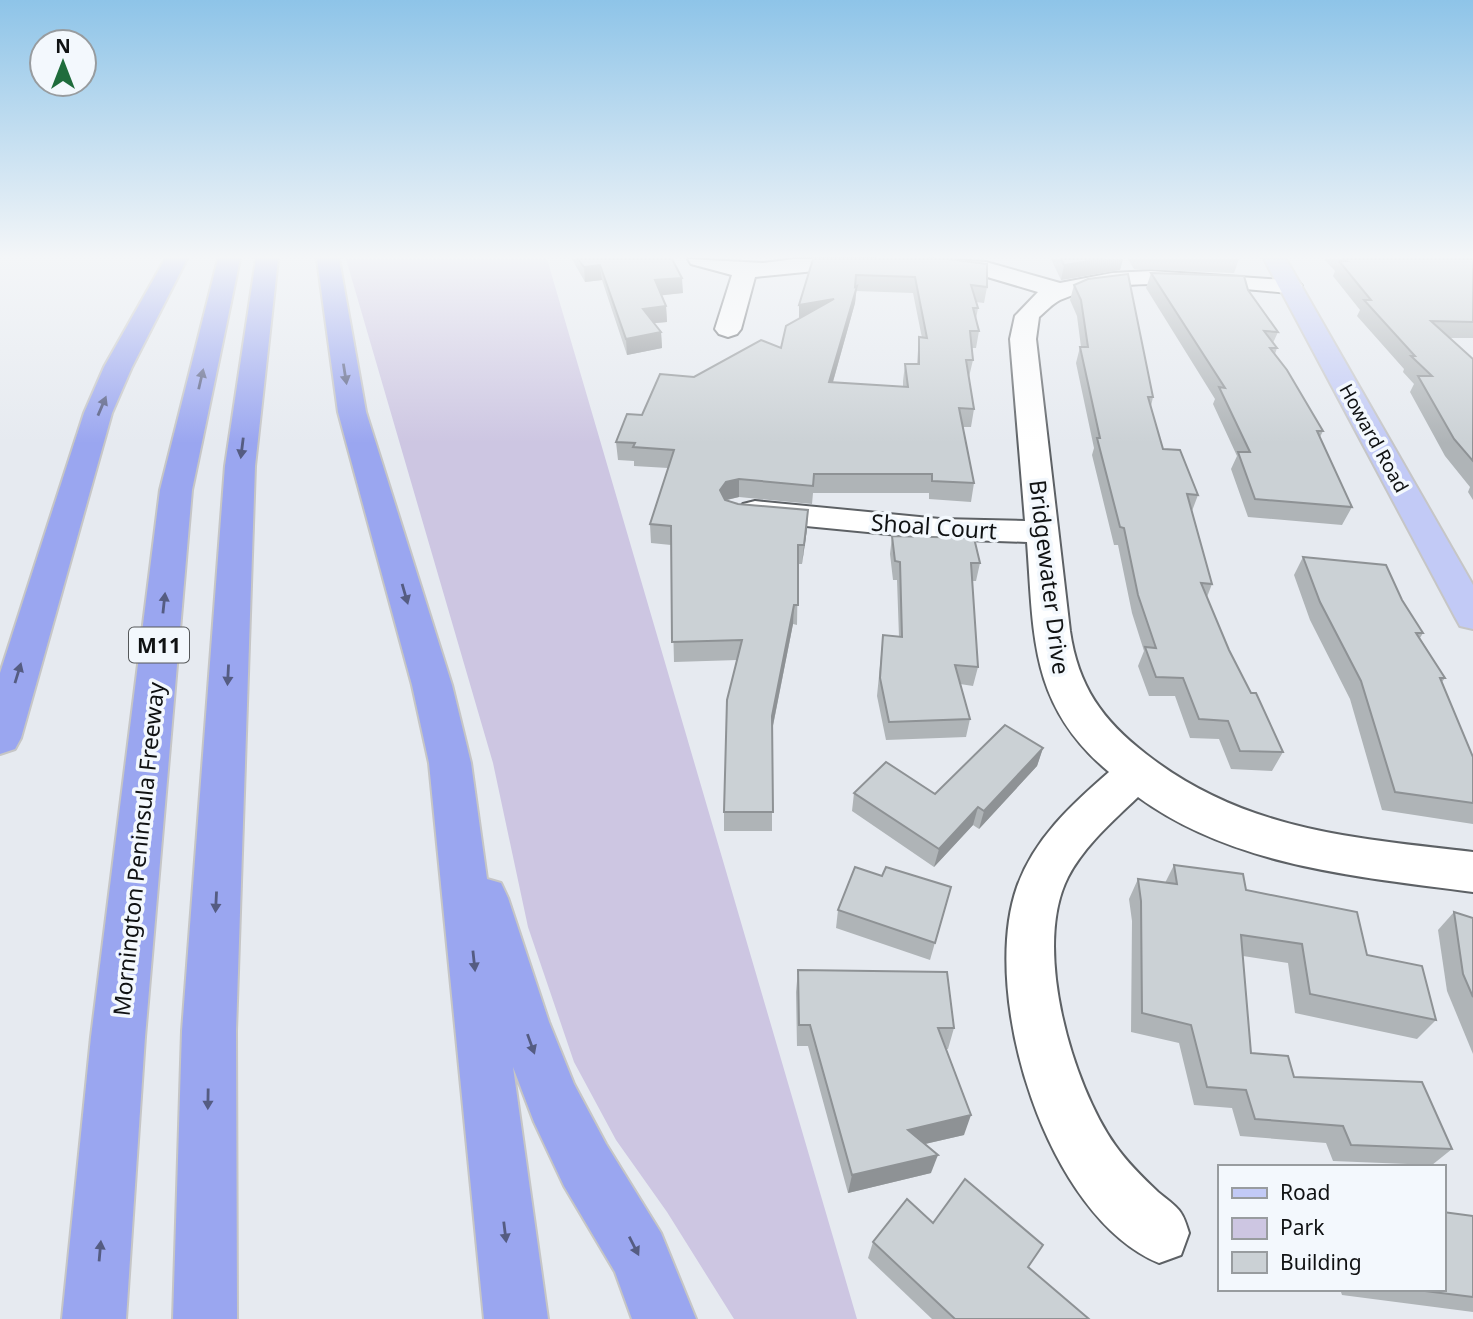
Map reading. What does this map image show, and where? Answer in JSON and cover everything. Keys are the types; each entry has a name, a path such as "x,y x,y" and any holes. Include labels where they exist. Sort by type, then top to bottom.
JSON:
{"highway":[{"path":"0,738 98,412 143,321"},
{"name":"Mornington Peninsula Freeway","path":"94,1319 118,1037 176,490 215,321"},
{"path":"205,1319 209,1031 240,466 259,321"},
{"path":"338,321 352,412 432,685 450,763 516,1319"},
{"path":"457,816 539,1065 585,1165 639,1255 664,1319"}],"main road":[{"name":"Howard Road","path":"1310,321 1473,617"}],"street":[{"path":"728,329 730,321"},
{"name":"Bridgewater Drive","path":"1025,321 1023,338 1057,659 1064,685 1082,714 1106,744 1136,773 1172,798 1207,817 1250,834 1297,848 1332,854 1473,872"},
{"name":"Shoal Court","path":"739,510 940,529 1042,532"},
{"path":"1136,773 1077,828 1057,852 1040,886 1033,915 1030,953 1032,990 1050,1073 1072,1125 1094,1165 1125,1203 1159,1233"}],"green space":[{"path":"364,321 565,321 857,1319 734,1319 667,1212 616,1140 574,1062 528,927 493,763"}],"building":[{"path":"620,321 652,321 661,332 626,339"},
{"path":"796,321 847,321 829,382 908,387 905,364 919,364 919,337 927,338 924,321 976,321 979,331 970,331 973,360 966,360 974,409 959,408 974,483 932,481 932,474 814,474 813,486 739,479 726,482 720,490 725,500 738,504 808,510 804,545 798,545 798,605 794,605 772,716 773,812 724,812 727,700 742,640 672,642 671,526 650,524 674,450 633,447 635,443 616,442 627,414 642,415 660,374 694,377 761,340 781,348 786,326"},
{"path":"1084,321 1137,321 1153,397 1148,397 1163,449 1180,450 1198,495 1187,494 1212,584 1201,583 1229,650 1251,693 1256,693 1283,752 1240,751 1228,721 1199,719 1183,678 1156,677 1145,647 1156,648 1138,595 1124,528 1120,527 1097,438 1100,438 1080,347 1088,347"},
{"path":"1182,321 1270,321 1278,332 1264,331 1277,348 1270,348 1287,370 1323,431 1317,431 1352,507 1255,499 1238,452 1250,452 1219,387 1225,388"},
{"path":"1383,321 1473,321 1431,321 1473,359 1473,461 1454,439 1418,376 1432,376 1411,356 1415,356"},
{"path":"892,536 974,538 980,563 971,563 978,667 955,665 970,719 889,722 880,678 883,635 902,637 900,562 895,561"},
{"path":"1303,557 1386,565 1402,600 1423,633 1416,633 1445,678 1440,678 1473,757 1473,803 1395,792 1361,681 1320,602"},
{"path":"1005,725 1043,748 984,811 978,807 939,849 854,793 886,762 935,794"},
{"path":"1174,865 1243,874 1246,890 1357,912 1367,955 1422,966 1436,1020 1310,994 1302,944 1241,935 1251,1053 1288,1056 1294,1077 1422,1082 1452,1149 1351,1145 1343,1126 1255,1119 1246,1090 1207,1087 1191,1025 1142,1013 1141,901 1138,879 1177,884"},
{"path":"855,867 882,876 886,867 951,887 935,943 838,910"},
{"path":"1454,912 1473,918 1473,997 1463,974"},
{"path":"798,970 947,972 954,1028 938,1028 971,1115 908,1130 938,1155 852,1175 810,1025 799,1025"},
{"path":"965,1179 1043,1245 1028,1267 1089,1319 955,1319 873,1242 907,1199 933,1223"},
{"path":"1445,1212 1473,1216 1473,1297 1425,1291 1445,1291"}]}
